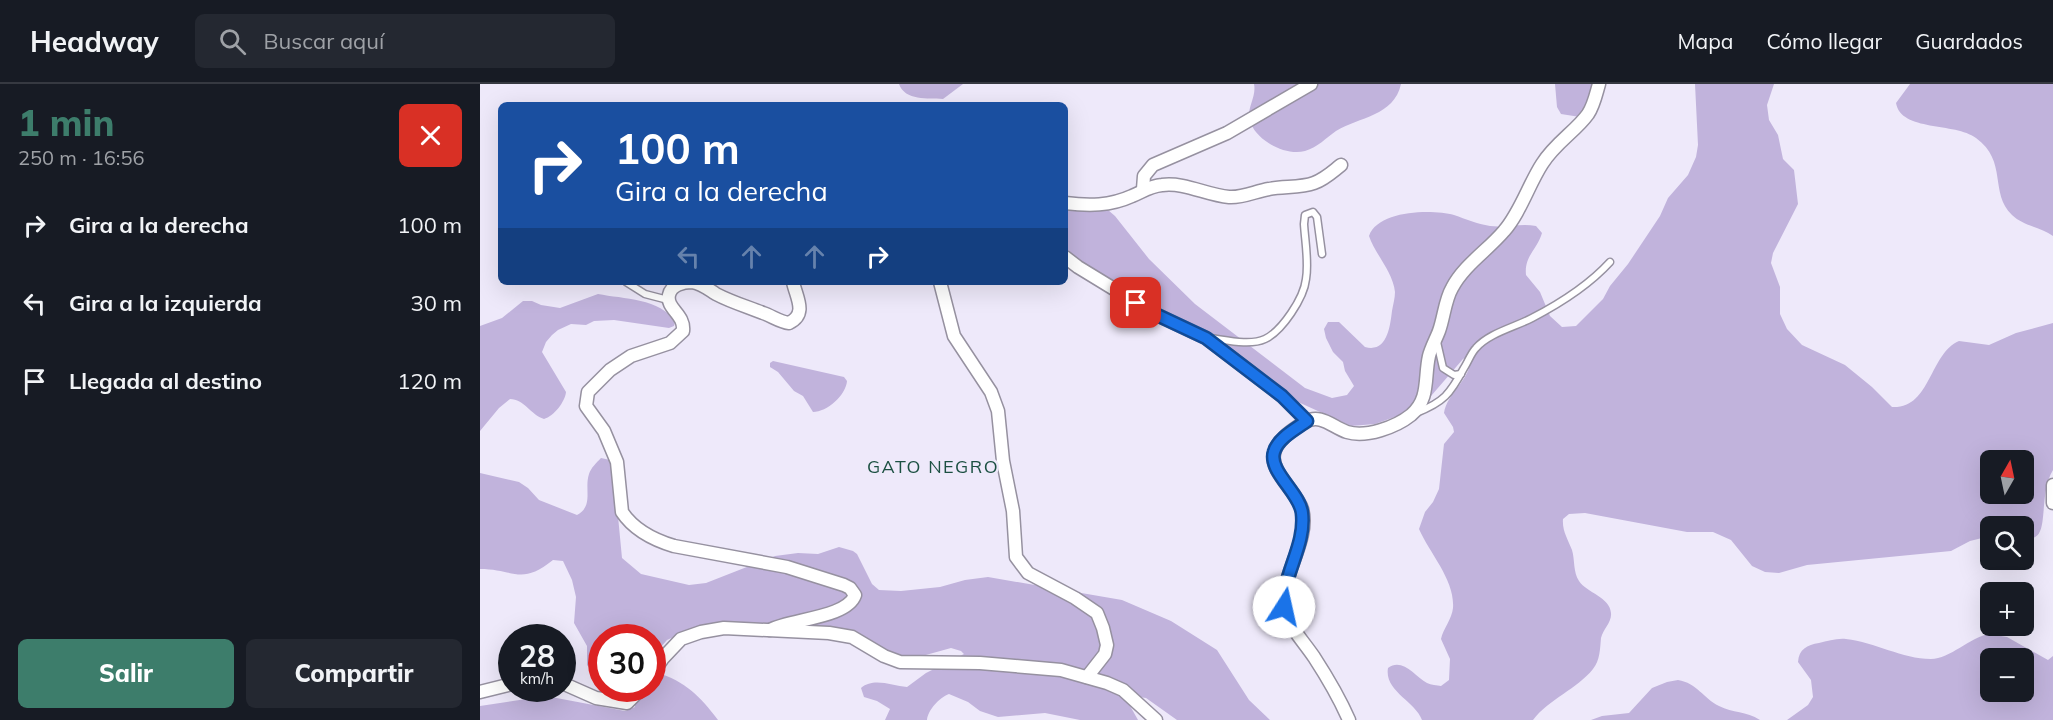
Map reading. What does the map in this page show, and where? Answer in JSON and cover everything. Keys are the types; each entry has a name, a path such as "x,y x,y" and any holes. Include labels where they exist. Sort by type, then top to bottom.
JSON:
{"street":[{"path":"1143,189 1144,176 1153,165 1227,133 1311,84"},
{"path":"1349,720 1335,689 1291,625 1284,607 1283,594 1302,534 1302,511 1298,499 1281,477 1274,461 1274,452 1281,440 1307,421 1320,418 1347,432 1361,433 1379,430 1410,416 1420,406 1425,394 1429,356 1437,338 1451,289 1462,274 1506,230 1542,164 1555,146 1587,115 1594,102 1599,84"},
{"path":"1068,202 1089,206 1111,203 1134,195 1143,189 1161,185 1184,185 1202,192 1232,197 1267,189 1311,184 1322,180 1341,165"},
{"path":"1068,259 1155,314 1206,338 1282,396 1307,421"},
{"path":"680,285 675,286 670,292 669,300 670,305 682,318 683,331 670,343 631,356 610,370 588,392 586,406 604,431 617,462 622,512 640,530 657,541 674,546 787,567 843,585 850,588 855,595 848,605 811,619 780,625 770,630"},
{"path":"702,285 718,295 789,323 795,321 799,315 800,306 795,285"},
{"path":"941,285 954,336 992,392 998,411 1003,460 1013,511 1016,557 1028,573 1075,598 1097,613 1103,627 1107,645 1105,654 1087,677"},
{"path":"2053,485 2053,503"},
{"path":"666,655 681,639 701,632 724,628 829,633 852,637 884,656 900,662 980,663 1061,670 1122,690 1156,720"},
{"path":"480,693 498,688"}],"lane":[{"path":"1206,338 1245,342 1264,340 1279,329 1297,303 1306,280 1304,224 1305,215 1309,213 1313,212 1317,218 1322,254"},
{"path":"1410,416 1436,405 1454,389 1475,348 1486,340 1543,312 1600,273 1610,262"},
{"path":"631,285 645,294 669,300"},
{"path":"1437,338 1443,368 1454,375 1461,374"}],"shaded area":[{"path":"899,84 963,84 943,99 912,96 906,93"},
{"path":"1254,84 1401,84 1397,95 1383,109 1345,126 1314,147 1298,152 1274,146 1255,131 1249,119"},
{"path":"1555,84 1600,84 1580,117 1561,114 1557,107"},
{"path":"1695,84 1774,84 1767,105 1769,120 1778,135 1783,159 1794,170 1798,204 1773,253 1771,263 1780,287 1780,314 1787,329 1802,345 1845,365 1892,407 1905,405 1915,399 1941,357 1959,341 1989,345 2016,333 2053,323 2053,470 2045,494 2041,527 2034,537 2034,516 1980,516 1980,538 1951,551 1807,565 1779,573 1765,572 1752,566 1731,540 1713,532 1687,532 1585,513 1569,514 1563,519 1563,527 1572,550 1577,577 1583,585 1607,603 1611,616 1602,635 1598,658 1593,669 1533,720 1422,720 1413,707 1395,690 1388,676 1388,668 1398,665 1408,669 1429,684 1441,686 1449,680 1450,659 1441,639 1452,612 1453,598 1446,577 1419,529 1425,512 1439,489 1444,444 1454,432 1444,413 1446,406 1467,373 1470,360 1467,357 1463,359 1431,396 1413,403 1403,414 1375,424 1351,426 1298,402 1068,250 1068,210 1108,210 1149,259 1195,304 1305,388 1332,398 1347,395 1354,386 1345,371 1343,362 1333,352 1326,338 1324,329 1328,322 1339,322 1365,347 1378,346 1383,342 1388,331 1395,297 1394,285 1369,236 1374,227 1383,221 1394,216 1433,212 1454,215 1490,226 1536,226 1542,233 1527,263 1526,275 1540,292 1550,316 1562,327 1576,326 1603,299 1660,216 1668,198 1688,175 1696,157 1698,145"},
{"path":"1910,84 2053,84 2053,236 2012,215 2001,197 1992,157 1986,147 1976,138 1967,133 1918,123 1900,112 1896,103"},
{"path":"598,294 641,301 661,308 675,322 674,326 669,328 614,320 594,321 586,325 571,324 558,330 546,342 542,352 566,392 558,408 544,419 519,402 510,399 499,408 480,431 480,326 502,318 523,301 560,308"},
{"path":"773,361 844,377 847,381 846,386 830,406 813,412 803,396 794,391 778,372 770,367"},
{"path":"601,458 610,460 613,464 622,558 641,574 689,585 706,583 775,556 798,553 818,554 839,547 857,554 872,584 879,590 901,591 940,587 988,577 1122,600 1171,621 1217,650 1249,700 1270,720 1177,720 1146,698 1132,696 1129,704 1138,720 1080,720 1045,713 998,717 980,711 968,702 949,694 941,698 929,712 927,720 885,720 890,709 877,701 864,697 861,688 872,683 907,687 926,673 964,654 951,648 915,658 895,656 847,633 678,635 666,641 666,624 588,624 588,666 587,646 574,623 576,597 572,580 563,561 553,560 542,568 525,574 480,569 480,473 519,482 539,500 577,515 587,502 588,480 594,466"},
{"path":"1982,636 2007,637 2027,648 1980,648 1980,702 2034,702 2034,652 2048,660 2053,656 2053,720 1787,720 1808,705 1813,697 1811,680 1798,662 1800,654 1807,646 1846,639 1910,656 1931,659 1945,656"},
{"path":"666,676 692,691 718,720 480,720 480,706 506,702 576,702 625,711 635,707 633,702 666,702"},
{"path":"1678,680 1695,687 1719,706 1760,720 1591,720 1602,716 1629,713 1652,688"}],"district":[{"name":"GATO NEGRO","path":"933,467"}],"route":[{"path":"1136,303 1206,338 1282,396 1307,421 1281,440 1274,452 1274,461 1281,477 1298,499 1302,511 1302,534 1283,594 1284,607"}]}
